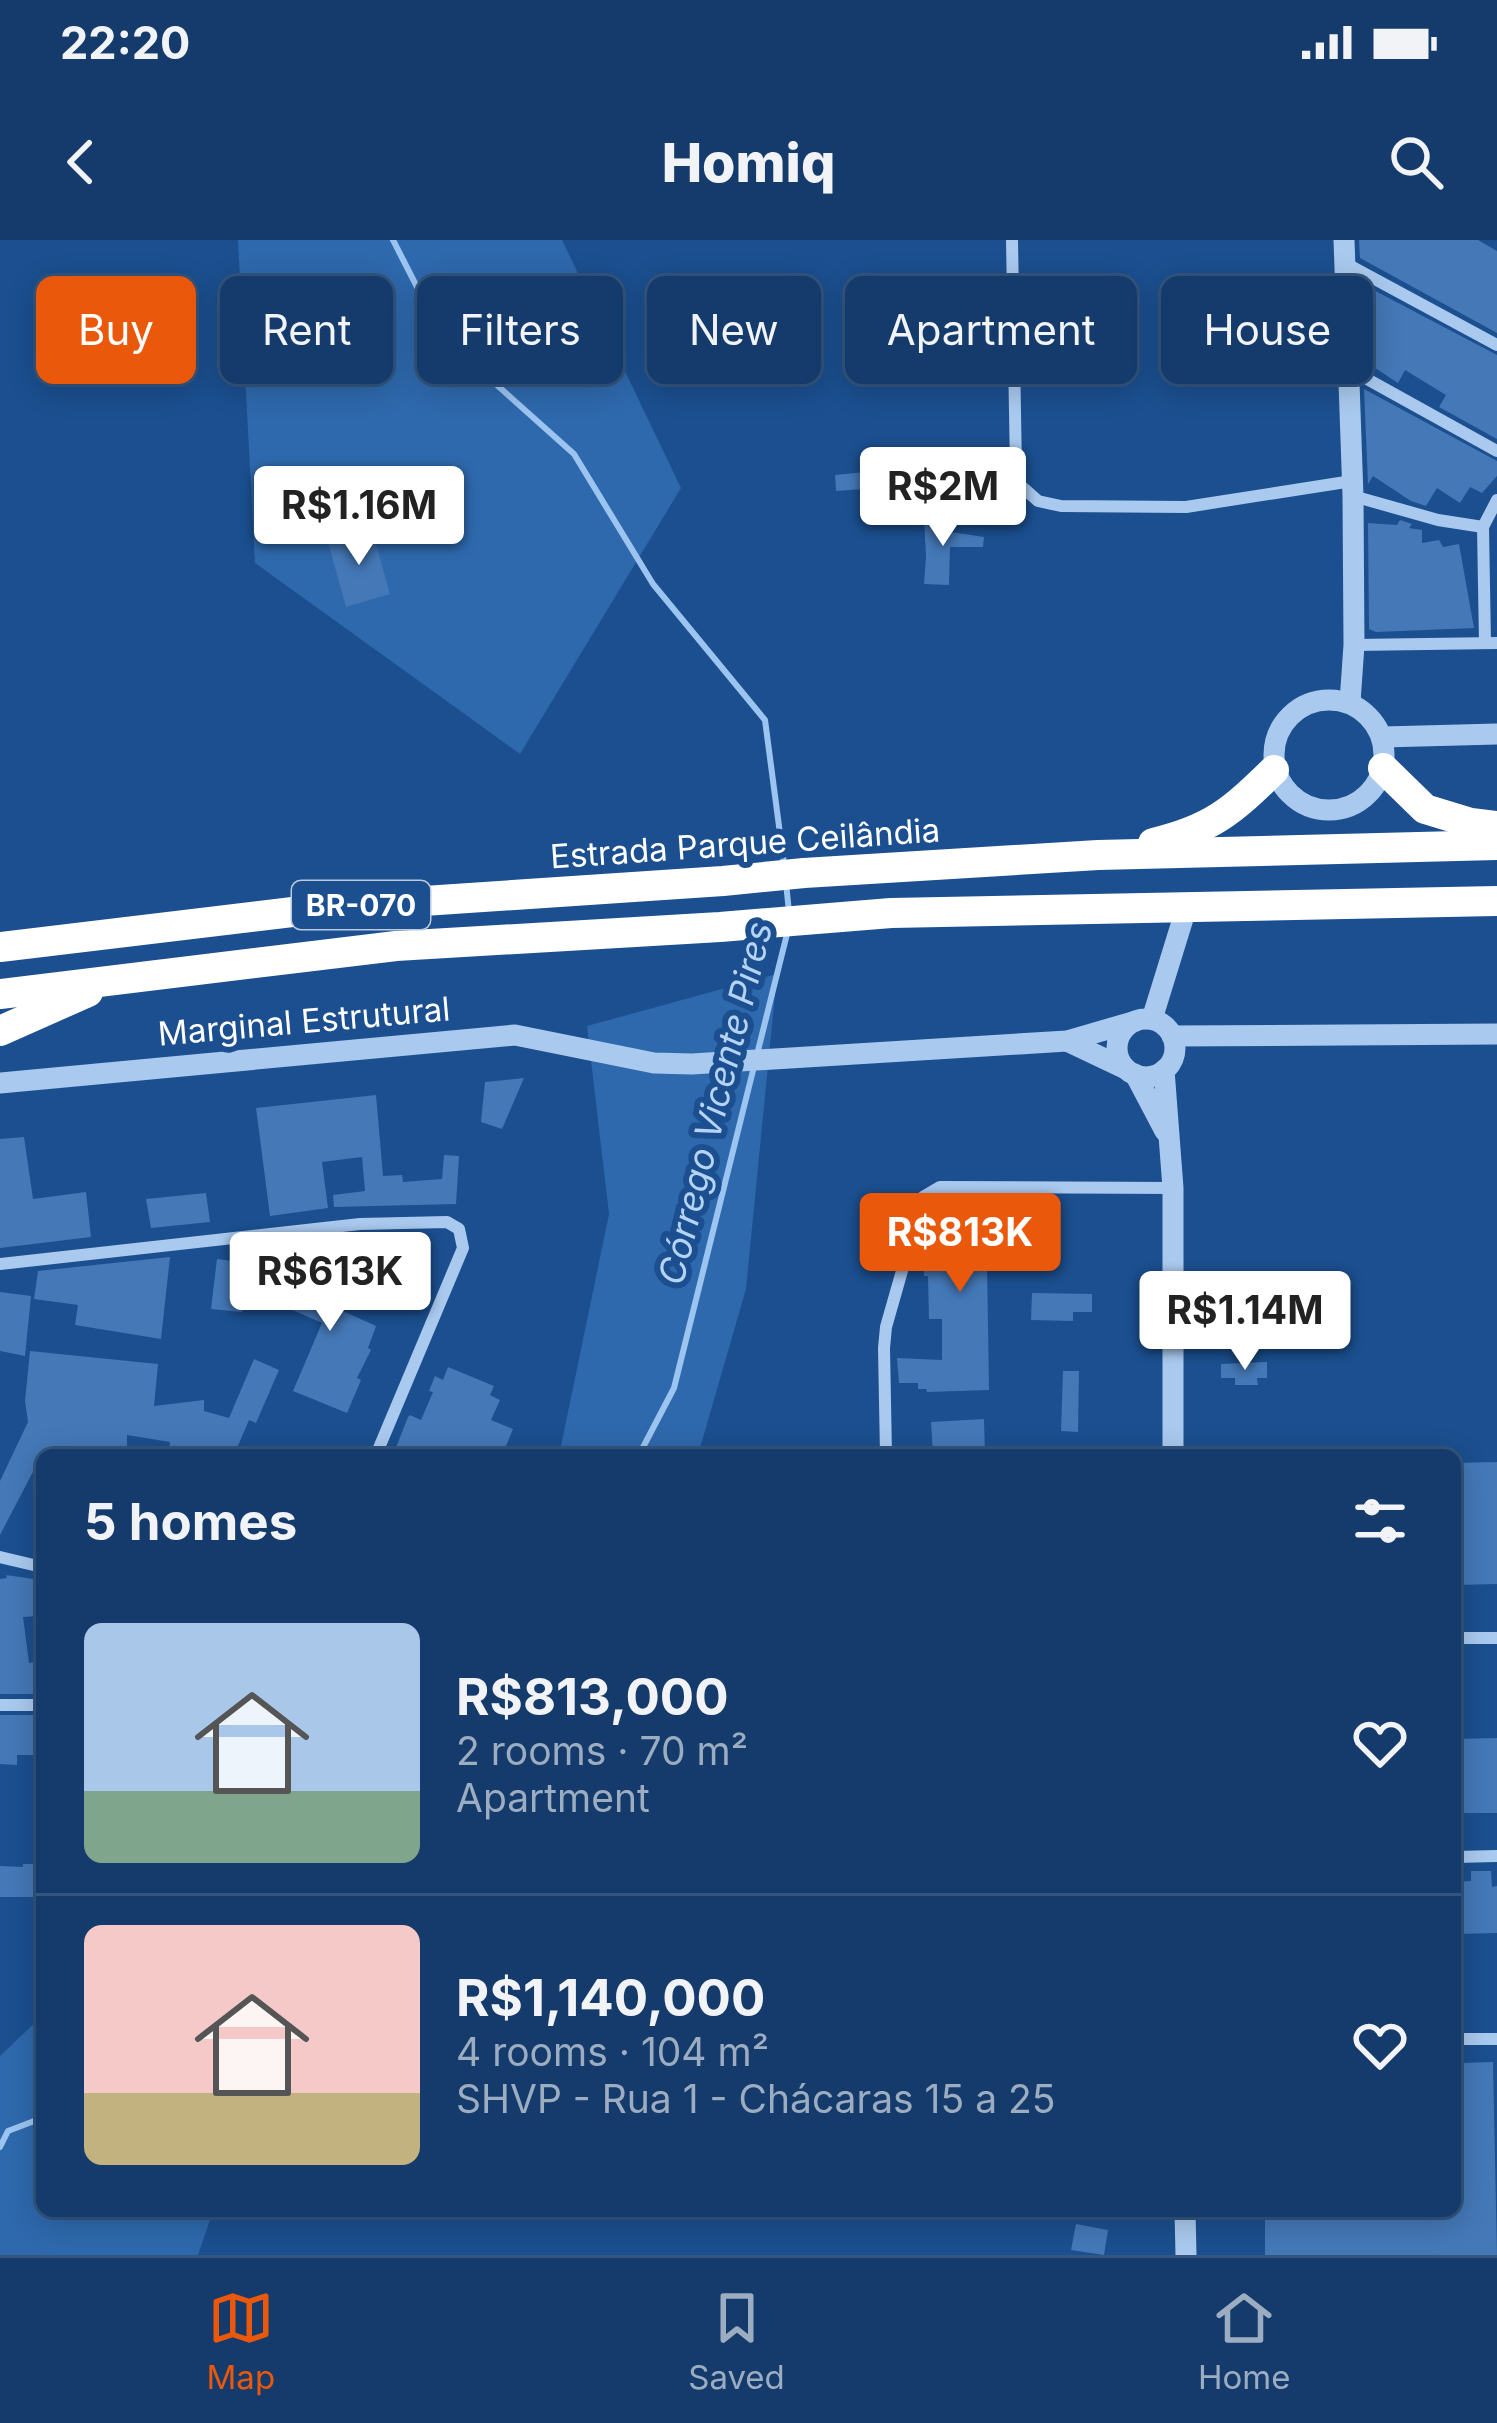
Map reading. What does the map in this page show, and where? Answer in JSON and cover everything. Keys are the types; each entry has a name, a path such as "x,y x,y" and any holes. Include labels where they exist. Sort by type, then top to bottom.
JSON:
{"highway":[{"path":"1383,753 1425,809 1497,826"},
{"path":"1098,855 1189,834 1215,822 1274,770"},
{"name":"Estrada Parque Ceilândia","path":"0,947 334,907 804,873 1098,855 1497,845"},
{"name":"BR-070","path":"0,994 396,946 891,913 1497,901"},
{"path":"0,1031 116,979"}],"street":[{"path":"1012,240 1016,469 1021,485 1038,501 1061,506 1186,507 1353,489 1438,520 1484,527"},
{"path":"1345,251 1497,344"},
{"path":"1373,383 1497,451"},
{"path":"1349,384 1354,645 1350,702"},
{"path":"1354,645 1491,643 1484,527 1497,500"},
{"path":"1332,698 1364,710 1383,753 1376,784 1364,798 1330,811 1295,800 1274,770 1275,735 1298,707 1332,698"},
{"path":"1383,753 1497,734"},
{"path":"1168,1136 1119,1058 1119,1040 1123,1031 1144,1020 1186,909"},
{"path":"1067,1041 1131,1072 1151,1076 1164,1070 1174,1057 1172,1036 1167,1027 1144,1020"},
{"name":"Marginal Estrutural","path":"0,1083 515,1035 654,1063 840,1057 1067,1041 1144,1020"},
{"path":"1172,1036 1497,1034"},
{"path":"1164,1070 1173,1188 1173,1449"},
{"path":"886,1449 886,1327 923,1197 929,1191 940,1186 1173,1188"},
{"path":"0,1264 360,1224 447,1222 459,1229 463,1248 379,1449"},
{"path":"0,1557 36,1566"},
{"path":"1461,1638 1497,1638"},
{"path":"0,1705 36,1705"},
{"path":"1461,1857 1497,1856"},
{"path":"1461,2039 1497,2038"},
{"path":"1185,2217 1186,2255"}],"shaded area":[{"path":"238,240 562,240 579,276 417,276 417,384 623,384 623,367 681,488 520,754 255,563 246,384 393,384 393,276 240,276"},
{"path":"777,974 746,1289 700,1449 559,1449 609,1214 587,1026"},
{"path":"36,2022 36,2217 211,2217 198,2255 0,2255 0,2056"}],"building":[{"path":"1359,240 1478,240 1497,251 1497,333 1360,258"},
{"path":"1373,290 1497,355 1497,439 1439,407 1446,395 1405,370 1398,383 1373,367"},
{"path":"1364,389 1497,461 1497,476 1482,493 1470,487 1460,503 1437,488 1426,506 1373,476 1368,484"},
{"path":"918,467 919,485 836,491 835,475"},
{"path":"942,516 945,531 984,537 983,547 950,547 949,585 924,584 924,517"},
{"path":"1400,520 1422,530 1422,543 1459,544 1474,628 1369,629 1368,523 1397,525"},
{"path":"372,530 390,594 346,607 328,542"},
{"path":"524,1078 502,1129 481,1122 485,1082"},
{"path":"376,1095 383,1176 402,1175 403,1182 442,1179 444,1155 459,1156 456,1204 334,1207 333,1195 365,1191 362,1157 322,1162 328,1208 270,1216 256,1108"},
{"path":"24,1137 33,1199 86,1192 91,1237 0,1248 0,1139"},
{"path":"206,1193 210,1222 151,1228 146,1199"},
{"path":"937,1202 1005,1202 1005,1218 1012,1218 1012,1234 1005,1234 1005,1263 987,1263 989,1390 927,1392 918,1389 918,1383 899,1383 897,1358 942,1360 942,1319 929,1319 928,1276 924,1276 924,1242 929,1242 929,1224 936,1224"},
{"path":"311,1250 348,1269 336,1308 376,1326 347,1413 293,1391 322,1323 288,1308 300,1282 291,1278 303,1252 310,1255"},
{"path":"258,1253 242,1312 211,1309 217,1259 232,1261 232,1257"},
{"path":"170,1257 161,1339 75,1325 78,1305 34,1299 38,1271"},
{"path":"0,1292 31,1296 25,1356 0,1351"},
{"path":"1032,1293 1092,1294 1092,1312 1073,1312 1073,1321 1031,1320"},
{"path":"30,1351 158,1364 154,1406 204,1400 204,1411 229,1418 254,1359 279,1370 256,1423 249,1420 237,1449 169,1449 170,1442 127,1435 127,1449 36,1449 36,1466 0,1535 0,1481 28,1422"},
{"path":"1267,1362 1267,1378 1257,1378 1258,1385 1235,1385 1235,1378 1221,1378 1221,1364"},
{"path":"448,1367 494,1386 490,1395 500,1400 491,1420 513,1429 505,1449 395,1449 408,1417 421,1420 435,1376 443,1380"},
{"path":"1063,1371 1079,1371 1078,1432 1061,1431"},
{"path":"984,1419 985,1449 933,1449 931,1422"},
{"path":"1497,1462 1497,1584 1461,1585 1461,1463"},
{"path":"0,1579 34,1579 36,1616 23,1617 29,1663 36,1662 36,1694 0,1694"},
{"path":"0,1715 36,1715 36,1755 17,1755 17,1765 0,1764"},
{"path":"1497,1738 1497,1813 1461,1813 1461,1739"},
{"path":"36,1864 36,1897 0,1897 0,1866"},
{"path":"1471,1871 1491,1871 1492,1887 1497,1886 1497,1933 1461,1934 1461,1882 1471,1881"},
{"path":"1493,2062 1497,2255 1265,2255 1265,2217 1461,2217 1461,2063"},
{"path":"1076,2224 1108,2230 1104,2255 1071,2250"}],"waterway":[{"name":"Córrego Vicente Pires","path":"393,240 442,336 574,454 653,584 765,720 784,864"},
{"name":"Córrego Vicente Pires","path":"786,883 789,912"},
{"name":"Córrego Vicente Pires","path":"642,1449 674,1388 788,930"},
{"name":"Córrego Vicente Pires","path":"0,2147 8,2131 36,2120"}]}
